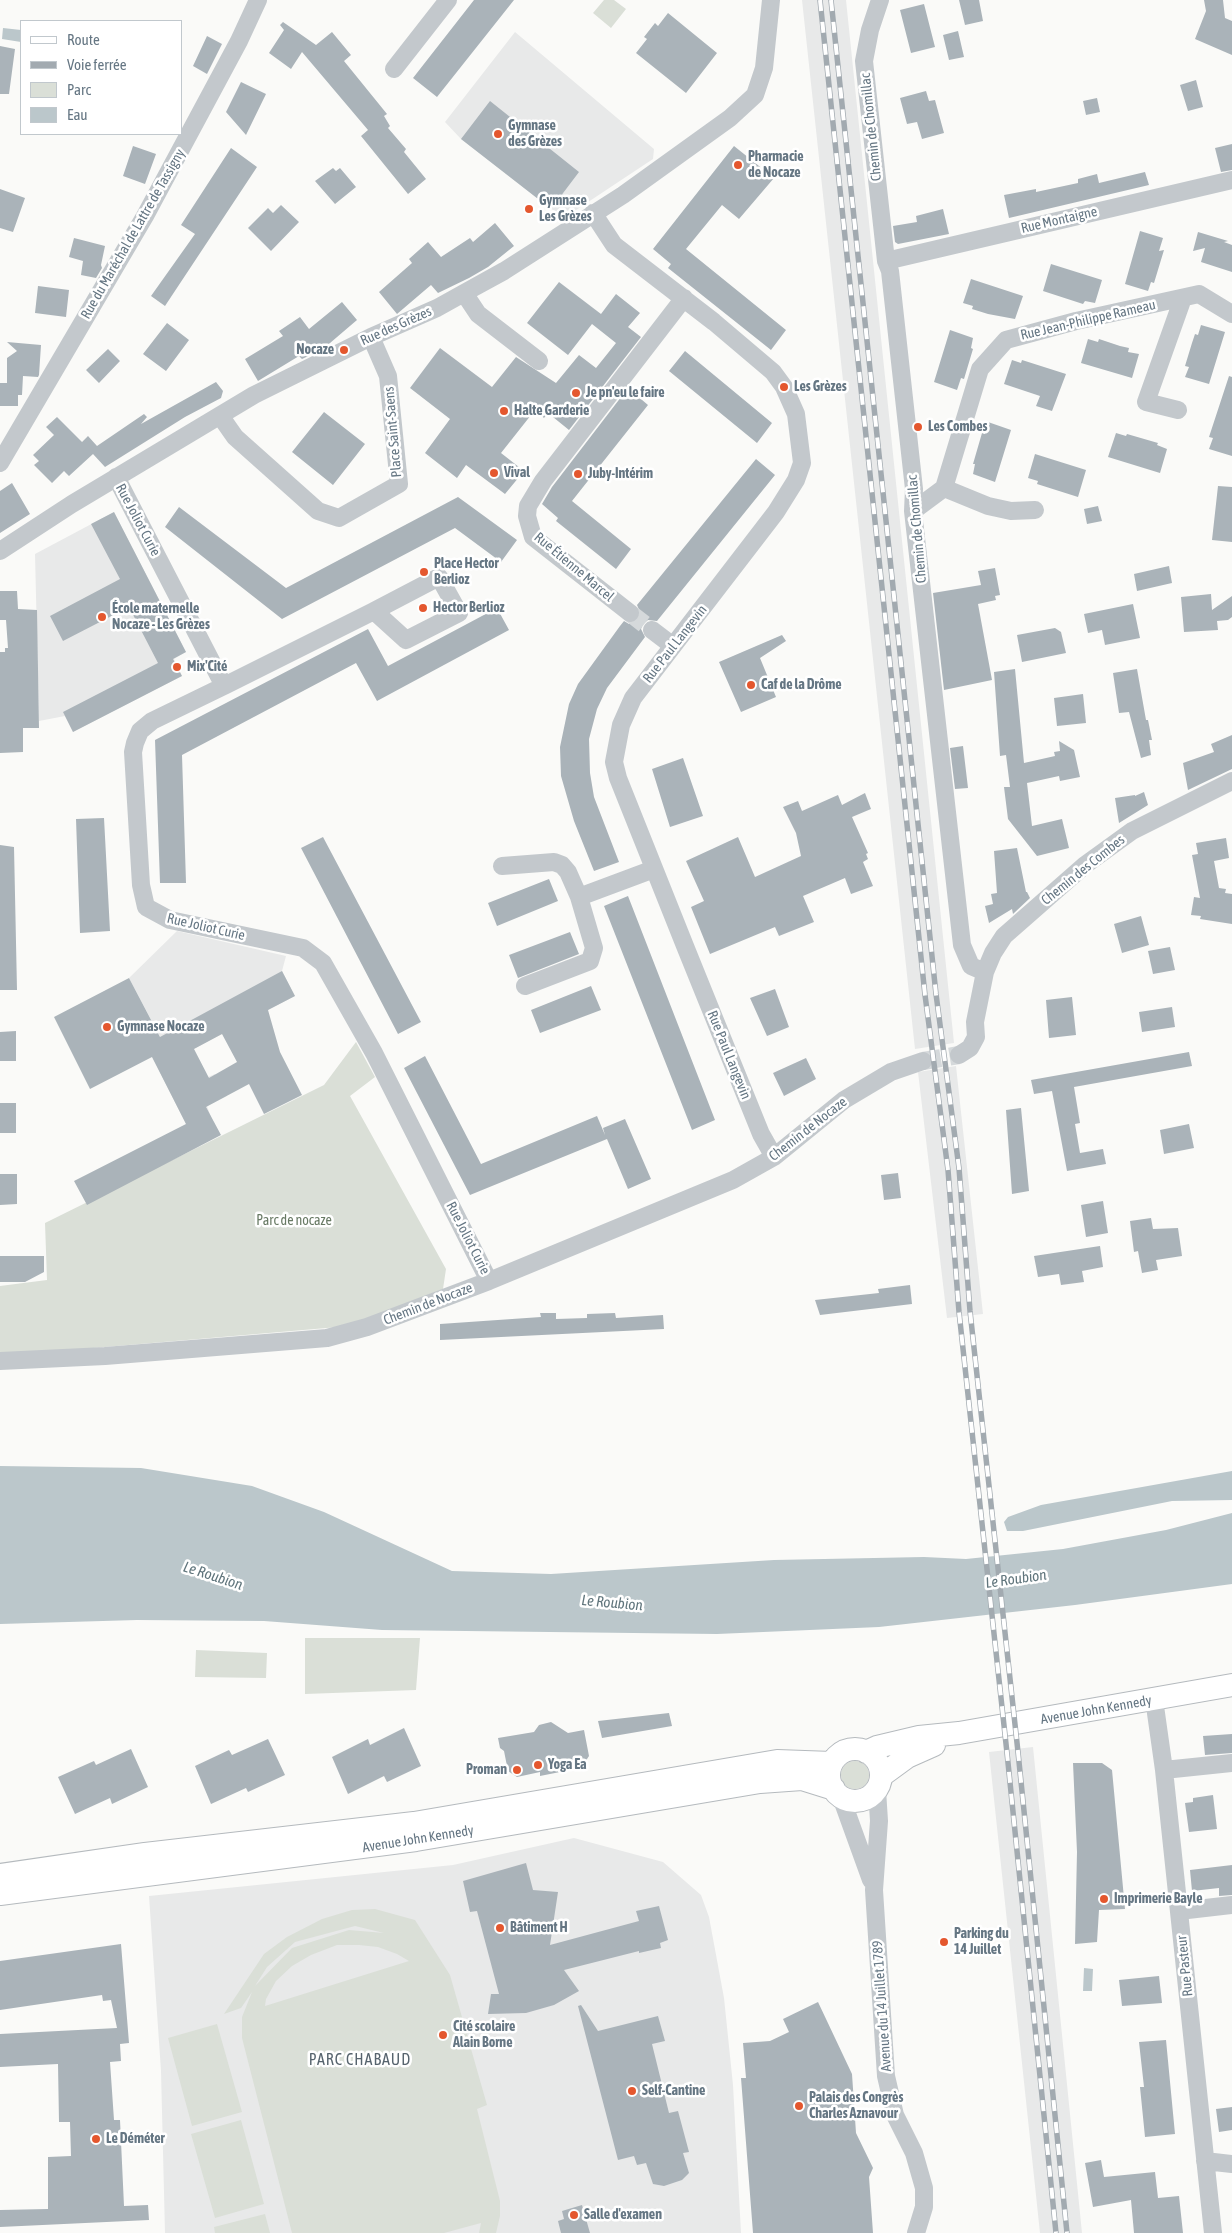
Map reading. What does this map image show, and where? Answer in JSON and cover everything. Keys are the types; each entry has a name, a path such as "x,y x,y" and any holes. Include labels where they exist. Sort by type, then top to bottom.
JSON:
{"main road":[{"name":"Avenue John Kennedy","path":"866,1752 877,1747 919,1737 959,1733 1232,1685"},
{"name":"Avenue John Kennedy","path":"879,1783 907,1757 959,1733"},
{"path":"851,1750 866,1752 876,1759 879,1783 872,1795 861,1800 848,1800 838,1793 830,1774 832,1763 843,1752 851,1750"},
{"name":"Avenue John Kennedy","path":"0,1875 145,1854 414,1823 777,1761 832,1763"},
{"name":"Avenue John Kennedy","path":"0,1894 416,1840 760,1782 802,1779 838,1793"}],"street":[{"name":"Rue du Maréchal de Lattre de Tassigny","path":"0,463 144,216 239,41 258,0"},
{"path":"394,69 448,0"},
{"name":"Rue des Grèzes","path":"0,551 116,477 221,417 254,395 371,337 437,308 504,271 623,195 730,118 755,95 764,68 771,0"},
{"name":"Chemin de Chomillac","path":"880,0 870,30 864,61 886,261 890,271 914,488 913,511 962,945 971,966 985,972"},
{"name":"Rue Montaigne","path":"886,261 1232,180"},
{"name":"Rue Paul Langevin","path":"593,213 614,245 684,298 773,372 784,387 796,414 802,463 796,480 776,512 633,698 621,725 614,762 618,778 761,1134 774,1157"},
{"path":"464,293 478,314 539,361"},
{"name":"Rue Jean-Philippe Rameau","path":"944,488 980,369 1006,340 1076,321 1199,294 1232,314"},
{"name":"Rue Étienne Marcel","path":"630,613 533,537 527,516 528,506 538,488 684,298"},
{"name":"Rue Jean-Philippe Rameau","path":"1178,410 1146,402 1183,298"},
{"name":"Place Saint-Saens","path":"221,417 235,437 318,512 339,518 398,484 388,376 371,337"},
{"name":"Rue Joliot Curie","path":"116,477 224,686 152,721 140,730 134,743 141,885 146,907 170,920 303,948 323,963 374,1053 489,1281"},
{"path":"913,511 944,488 995,508 1010,511 1035,510"},
{"path":"224,686 374,611"},
{"path":"652,630 673,646"},
{"name":"Chemin des Combes","path":"985,972 993,953 1004,936 1085,865 1132,831 1232,781"},
{"path":"502,866 554,862 562,865 568,872 579,897 594,948 590,961 525,986"},
{"path":"579,897 654,868"},
{"path":"965,1052 976,1036 975,1022 985,972"},
{"name":"Chemin de Nocaze","path":"0,1361 105,1356 327,1338 390,1319 489,1281 733,1180 774,1157 844,1100 891,1072 923,1061"},
{"name":"Rue Pasteur","path":"1154,1699 1164,1770 1213,2233"},
{"path":"1164,1770 1232,1764"},
{"name":"Avenue du 14 Juillet 1789","path":"879,1783 879,1821 874,1890 886,2076 895,2114 914,2153 924,2188 924,2207 916,2233"},
{"name":"Avenue du 14 Juillet 1789","path":"838,1793 854,1829 874,1890"},
{"path":"1179,1911 1232,1905"},
{"path":"1205,2161 1232,2164"}],"shaded area":[{"path":"802,0 846,0 954,1043 915,1049"},
{"path":"515,32 654,149 653,159 567,216 551,209 461,139 445,122"},
{"name":"École maternelle Nocaze - Les Grèzes","path":"114,512 186,652 174,659 182,676 73,732 65,716 39,721 35,554"},
{"path":"177,931 286,956 282,971 295,996 180,1056 208,1077 215,1074 227,1096 207,1106 211,1117 186,1124 152,1057 166,1048 129,978"},
{"path":"956,1066 983,1314 947,1318 918,1072"},
{"path":"1033,1747 1082,2233 1040,2233 989,1752"},
{"name":"Cité scolaire Alain Borne","path":"574,1838 663,1862 701,1895 709,1917 724,1998 733,2085 741,2233 165,2233 161,2071 149,1896 453,1865"}],"green space":[{"path":"604,0 614,0 626,9 611,28 593,13"},
{"name":"Parc de nocaze","path":"356,1042 375,1077 350,1096 446,1269 443,1289 350,1326 0,1356 0,1286 47,1280 45,1223 324,1085"},
{"path":"305,1638 420,1638 416,1690 305,1694"},
{"path":"196,1650 267,1653 266,1678 195,1677"},
{"path":"855,1761 865,1765 869,1775 865,1785 855,1789 845,1785 841,1775 845,1765"},
{"path":"375,1909 415,1920 450,1975 487,2105 477,2109 500,2201 500,2216 496,2233 479,2233 481,2223 444,2233 292,2233 242,2038 242,2017 252,1992 241,2008 224,2014 264,1954 287,1937 322,1919 352,1910","holes":["355,1926 384,1933 349,1930 292,1948 255,1986 267,1967 295,1942","337,1945 378,1947 409,1961 265,2006 266,1999 276,1981 292,1966 311,1955"]},
{"path":"217,2024 242,2112 192,2126 168,2038"},
{"path":"241,2120 264,2204 215,2218 191,2134"},
{"path":"265,2214 270,2233 215,2233 214,2227"}],"water":[{"path":"3,28 20,30 20,42 2,39"},
{"name":"Le Roubion","path":"0,1466 141,1468 252,1486 324,1512 452,1571 551,1574 774,1560 924,1557 966,1559 1063,1549 1166,1530 1232,1513 1232,1584 1075,1605 879,1627 717,1634 382,1630 264,1621 137,1620 0,1624"},
{"path":"1232,1471 1232,1500 1172,1501 1023,1531 1007,1531 1004,1522 1008,1517 1041,1505"},
{"path":"1084,1968 1093,1969 1092,1991 1083,1991"}],"building":[{"path":"474,0 514,0 437,97 413,78"},
{"path":"959,0 979,0 983,21 965,25"},
{"path":"1204,0 1223,0 1225,18 1232,21 1232,55 1195,39 1206,11"},
{"path":"924,4 935,47 911,53 900,10"},
{"path":"668,13 717,53 686,93 636,53 647,39 644,37 655,23 658,26"},
{"path":"283,22 316,45 332,32 351,55 344,61 387,114 384,116 390,126 388,128 406,149 404,152 426,179 408,194 361,136 368,130 302,52 291,69 269,53 284,30 280,25"},
{"path":"958,31 964,57 949,60 943,35"},
{"path":"207,36 222,44 207,74 193,66"},
{"path":"0,46 15,49 9,94 0,94"},
{"path":"1196,80 1203,107 1188,111 1180,85"},
{"path":"241,82 266,94 246,135 226,112"},
{"path":"926,91 929,101 935,100 944,133 922,139 917,122 907,124 900,98"},
{"path":"1097,98 1100,112 1086,115 1083,101"},
{"path":"490,101 579,172 551,209 461,139"},
{"path":"1232,144 1232,170 1221,172 1215,148"},
{"path":"133,146 156,154 145,184 123,176"},
{"path":"734,146 774,178 739,219 722,205 686,249 786,330 771,350 668,268 671,264 653,249"},
{"path":"231,148 257,167 165,306 151,296 195,234 181,225"},
{"path":"333,168 336,171 340,168 356,187 335,204 315,181"},
{"path":"1145,172 1149,185 1009,218 1004,195 1036,189 1036,192 1078,183 1078,179 1097,174 1099,183"},
{"path":"0,189 25,198 13,232 0,228"},
{"path":"281,205 299,222 271,251 248,228 268,208 273,213"},
{"path":"943,209 949,234 898,244 895,242 893,226 917,222 916,216"},
{"path":"495,223 514,246 488,267 438,293 431,285 397,314 379,292 412,263 409,259 428,242 441,257 470,238 473,242"},
{"path":"1140,231 1163,238 1159,251 1164,250 1154,283 1151,282 1148,291 1125,284"},
{"path":"1198,232 1228,241 1224,242 1232,245 1232,272 1201,262 1205,248 1193,251"},
{"path":"74,238 105,246 102,268 96,278 81,275 83,261 69,257"},
{"path":"1051,264 1102,280 1095,303 1085,301 1083,304 1043,291"},
{"path":"971,279 1023,296 1015,319 988,314 972,309 973,306 963,303"},
{"path":"559,282 601,314 616,294 640,313 628,327 641,337 569,430 548,413 544,418 535,410 501,453 524,471 505,494 466,465 457,478 425,453 450,419 410,388 440,348 492,387 516,357 556,383 579,355 596,368 616,343 592,324 568,355 527,323"},
{"path":"38,286 69,290 66,317 35,313"},
{"path":"342,302 357,320 323,349 302,359 299,356 258,381 245,359 283,336 279,331 300,317 309,329"},
{"path":"167,323 189,340 166,371 143,354"},
{"path":"1201,325 1225,332 1209,384 1185,377 1189,367 1185,366 1192,343 1195,334 1198,335"},
{"path":"950,330 973,338 971,348 973,349 964,379 961,378 957,390 934,382"},
{"path":"1088,339 1098,342 1099,339 1129,348 1128,352 1139,354 1132,378 1081,363"},
{"path":"7,342 41,345 39,375 38,377 23,376 22,395 18,395 18,406 0,406 0,383 7,383 7,358 17,351"},
{"path":"108,349 120,361 99,383 86,370"},
{"path":"685,351 772,423 757,443 669,371"},
{"path":"1012,360 1021,363 1022,360 1066,374 1052,411 1036,406 1040,396 1004,384"},
{"path":"1229,376 1232,377 1232,456 1209,449 1213,438 1209,437"},
{"path":"216,382 223,391 221,398 185,417 105,467 93,454 69,476 64,471 52,483 34,465 39,461 33,455 54,435 46,427 57,417 82,442 88,436 97,446 144,414 147,417 141,424"},
{"path":"628,388 648,405 572,501 631,549 616,569 556,521 558,518 542,504 552,487"},
{"path":"324,412 365,444 333,485 292,452"},
{"path":"988,422 1011,430 995,482 973,474 975,464 973,464 982,433 985,434"},
{"path":"1116,433 1126,436 1127,434 1158,443 1157,445 1167,449 1160,473 1108,457"},
{"path":"1035,454 1086,470 1078,497 1037,484 1038,481 1028,478"},
{"path":"756,459 775,475 657,621 648,620 643,624 641,629 645,637 607,688 597,709 589,739 590,773 594,797 619,862 594,871 574,821 561,776 560,747 569,704 578,684 620,626 624,621 629,624 638,620 641,614 637,605"},
{"path":"12,483 30,514 0,533 0,491"},
{"path":"1218,486 1232,487 1232,542 1212,540"},
{"path":"458,497 517,540 501,562 455,528 282,619 165,527 179,507 286,588"},
{"path":"1098,506 1102,521 1087,524 1084,509"},
{"path":"114,512 186,652 173,659 182,676 73,732 63,712 158,663 129,607 63,641 50,616 120,579 91,524"},
{"path":"1169,566 1172,583 1137,591 1134,574"},
{"path":"995,568 1000,595 995,596 996,600 978,604 992,680 944,690 933,593 981,585 978,571"},
{"path":"0,591 17,591 18,609 37,610 39,728 23,728 23,752 0,753 0,652 5,652 5,648 8,648 6,620 0,620"},
{"path":"1211,594 1212,610 1232,596 1232,617 1228,620 1217,621 1218,630 1184,632 1181,597"},
{"path":"1133,604 1140,638 1105,645 1102,630 1088,633 1084,614"},
{"path":"497,608 509,630 377,701 356,663 182,755 186,883 160,883 155,740 368,629 388,666"},
{"path":"1055,628 1061,632 1066,653 1022,662 1017,635"},
{"name":"Caf de la Drôme","path":"782,635 786,641 760,658 776,697 741,712 719,662"},
{"path":"1015,669 1024,763 1055,756 1054,752 1060,751 1059,741 1074,750 1080,777 1060,781 1059,776 1027,783 1032,826 1062,819 1069,848 1037,856 1008,819 1004,787 1010,787 1006,755 1000,756 994,672"},
{"path":"1137,669 1146,720 1148,720 1152,740 1149,740 1151,755 1141,758 1129,712 1119,713 1113,673"},
{"path":"1083,694 1086,723 1057,726 1054,698"},
{"path":"1232,735 1232,769 1188,790 1183,763 1214,752 1211,744"},
{"path":"963,746 968,788 955,789 950,748"},
{"path":"683,758 703,816 670,827 652,769"},
{"path":"1144,792 1148,805 1119,823 1115,798 1135,796"},
{"path":"865,793 871,809 852,817 868,853 866,854 868,859 863,862 873,886 851,894 845,878 803,896 814,922 779,936 775,927 710,954 691,907 704,901 686,861 738,837 755,877 801,856 796,833 783,807 798,801 802,811 838,795 842,805"},
{"path":"104,818 110,931 80,933 76,819"},
{"path":"323,837 421,1022 398,1034 301,848"},
{"path":"1226,838 1229,858 1214,861 1219,888 1226,889 1225,893 1232,894 1232,924 1200,919 1201,916 1191,915 1194,897 1200,898 1192,855 1198,854 1196,843"},
{"path":"0,845 14,847 17,990 0,990"},
{"path":"1017,848 1026,892 1030,898 1013,914 1012,909 989,923 985,906 993,904 991,894 997,893 994,851"},
{"path":"549,879 558,901 497,926 488,903"},
{"path":"628,896 715,1120 692,1130 604,906"},
{"path":"1141,916 1149,945 1122,953 1114,924"},
{"path":"570,932 579,954 518,978 509,955"},
{"path":"1170,947 1175,970 1153,974 1148,951"},
{"path":"282,971 295,996 268,1010 280,1052 302,1095 264,1114 249,1084 206,1107 221,1135 87,1205 74,1181 186,1124 152,1057 90,1089 54,1017 129,978 160,1037","holes":["222,1034 237,1062 209,1078 194,1049"]},
{"path":"591,986 601,1010 540,1033 531,1010"},
{"path":"775,989 789,1027 767,1036 750,998"},
{"path":"1072,997 1076,1035 1049,1038 1046,1000"},
{"path":"1172,1007 1175,1027 1142,1032 1139,1012"},
{"path":"16,1031 16,1061 0,1061 0,1032"},
{"path":"1189,1052 1192,1066 1074,1087 1080,1123 1075,1124 1080,1153 1103,1149 1106,1164 1067,1171 1052,1091 1034,1094 1031,1080"},
{"path":"425,1056 481,1164 597,1116 605,1135 603,1128 625,1119 651,1179 628,1189 607,1139 470,1195 404,1068"},
{"path":"806,1058 816,1079 784,1096 773,1073"},
{"path":"0,1103 16,1103 16,1133 0,1133"},
{"path":"1021,1108 1029,1191 1012,1194 1006,1110"},
{"path":"1189,1124 1194,1148 1164,1154 1160,1130"},
{"path":"898,1173 901,1198 884,1200 881,1175"},
{"path":"0,1174 17,1174 17,1204 0,1205"},
{"path":"1103,1201 1108,1233 1086,1237 1081,1205"},
{"path":"1151,1218 1153,1229 1178,1228 1182,1256 1156,1260 1158,1270 1142,1273 1138,1251 1134,1252 1130,1221"},
{"path":"1100,1246 1103,1267 1082,1271 1084,1282 1061,1285 1059,1274 1038,1277 1034,1256"},
{"path":"0,1256 44,1256 44,1272 25,1282 0,1282"},
{"path":"910,1285 912,1304 820,1315 815,1300 879,1293 878,1289"},
{"path":"540,1313 556,1313 556,1319 587,1318 587,1314 615,1313 616,1318 663,1315 664,1329 440,1340 440,1324 541,1317"},
{"path":"669,1713 672,1726 602,1738 598,1721"},
{"path":"551,1722 568,1733 584,1730 589,1756 583,1765 560,1769 560,1772 540,1776 540,1772 517,1777 508,1771 504,1751 500,1748 498,1738 534,1732 539,1725"},
{"path":"404,1728 421,1766 387,1782 384,1776 348,1794 332,1757 368,1739 370,1745"},
{"path":"1232,1734 1232,1753 1205,1755 1203,1736"},
{"path":"268,1739 285,1775 248,1792 246,1788 211,1804 195,1766 229,1750 232,1755"},
{"path":"131,1749 148,1787 112,1804 110,1798 75,1814 58,1777 94,1761 96,1765"},
{"path":"1073,1763 1102,1763 1112,1770 1125,1909 1099,1910 1097,1942 1075,1944 1077,1852"},
{"path":"1213,1795 1217,1829 1189,1832 1185,1803 1193,1802 1193,1798"},
{"path":"526,1863 533,1890 558,1892 550,1945 639,1921 636,1911 659,1906 668,1940 660,1943 661,1948 639,1953 639,1951 564,1970 579,1991 554,2005 526,2013 488,2014 491,1994 499,1994 477,1911 470,1912 463,1881"},
{"path":"1232,1865 1232,1895 1219,1896 1219,1888 1192,1891 1190,1870"},
{"path":"121,1944 129,2043 120,2044 121,2061 110,2062 114,2120 120,2120 124,2206 148,2205 149,2220 0,2227 0,2210 48,2209 48,2157 71,2156 70,2122 59,2122 58,2064 0,2067 0,2034 117,2028 111,2000 103,2001 102,1995 0,2010 0,1961"},
{"path":"1159,1976 1162,2003 1122,2006 1119,1980"},
{"name":"Palais des Congrès Charles Aznavour","path":"818,2002 852,2074 856,2133 873,2168 869,2177 873,2233 753,2233 741,2078 746,2078 743,2043 770,2041 789,2032 783,2019"},
{"name":"Self-Cantine","path":"581,2005 598,2031 658,2016 665,2041 652,2044 669,2113 678,2111 689,2152 683,2153 689,2173 682,2180 664,2186 653,2184 646,2163 637,2165 634,2156 618,2160 578,2006"},
{"path":"1166,2040 1175,2134 1145,2137 1140,2087 1144,2087 1139,2042"},
{"path":"1232,2107 1232,2130 1219,2132 1216,2109"},
{"path":"1101,2160 1104,2177 1155,2172 1158,2198 1179,2196 1183,2233 1134,2233 1131,2200 1093,2207 1085,2163"},
{"name":"Salle d'examen","path":"582,2205 590,2233 561,2233 558,2221 564,2219 562,2211"}],"tunnel":[{"path":"630,613 652,630"},
{"path":"923,1061 959,1055"}],"railway":[{"path":"820,0 925,995 948,1170 959,1312 1007,1753 1056,2233"},
{"path":"831,0 936,994 959,1168 970,1311 1018,1752 1067,2233"}],"place":[{"name":"Gymnase des Grèzes","path":"498,134"},
{"name":"Pharmacie de Nocaze","path":"738,165"},
{"name":"Gymnase Les Grèzes","path":"529,209"},
{"name":"Nocaze","path":"344,350"},
{"name":"Les Grèzes","path":"784,387"},
{"name":"Je pn'eu le faire","path":"576,393"},
{"name":"Halte Garderie","path":"504,411"},
{"name":"Les Combes","path":"918,427"},
{"name":"Vival","path":"494,473"},
{"name":"Juby-Intérim","path":"578,474"},
{"name":"Place Hector Berlioz","path":"424,572"},
{"name":"Hector Berlioz","path":"423,608"},
{"name":"École maternelle Nocaze - Les Grèzes","path":"102,617"},
{"name":"Mix'Cité","path":"177,667"},
{"name":"Caf de la Drôme","path":"751,685"},
{"name":"Gymnase Nocaze","path":"107,1027"},
{"name":"Yoga Ea","path":"538,1765"},
{"name":"Proman","path":"517,1770"},
{"name":"Imprimerie Bayle","path":"1104,1899"},
{"name":"Bâtiment H","path":"500,1928"},
{"name":"Parking du 14 Juillet","path":"944,1942"},
{"name":"Cité scolaire Alain Borne","path":"443,2035"},
{"name":"Self-Cantine","path":"632,2091"},
{"name":"Palais des Congrès Charles Aznavour","path":"799,2106"},
{"name":"Le Déméter","path":"96,2139"},
{"name":"Salle d'examen","path":"574,2215"}],"district":[{"name":"PARC CHABAUD","path":"360,2060"}]}
